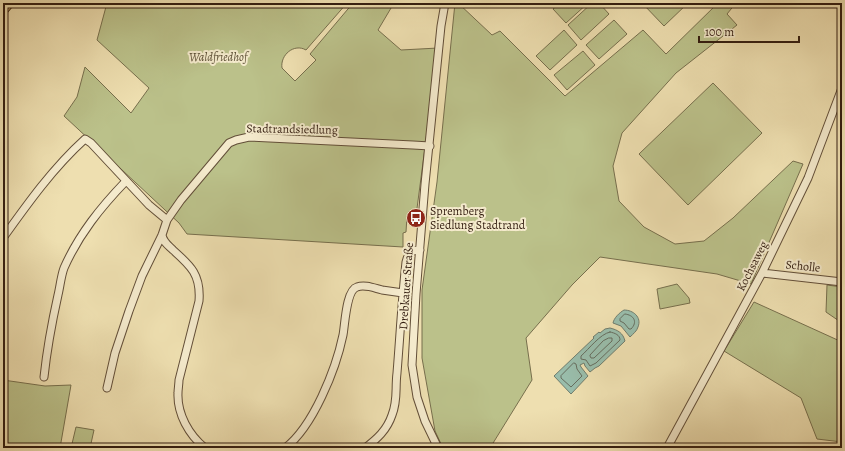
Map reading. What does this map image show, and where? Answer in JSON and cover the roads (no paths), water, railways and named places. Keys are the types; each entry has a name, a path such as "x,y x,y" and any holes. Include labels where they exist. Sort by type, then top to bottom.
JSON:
{"main road":[{"path":"3,10 9,3"}],"street":[{"name":"Drebkauer Straße","path":"438,448 425,421 417,397 412,365 414,312 425,184 441,26 445,3"},
{"name":"Kochsaweg","path":"667,448 762,273 808,178 842,88"},
{"name":"Stadtrandsiedlung","path":"107,388 115,353 128,311 142,276 162,235 167,220 181,200 229,143 248,137 430,146"},
{"path":"3,238 52,173 85,139 91,143 149,205 167,220"},
{"path":"44,377 49,337 64,270 79,240 96,214 126,181"},
{"path":"162,235 164,241 187,262 194,272 200,290 199,301 179,380 178,393 179,407 186,426 192,435 205,448"},
{"path":"365,448 376,440 385,430 397,403 396,380 403,293 408,257 414,250 420,250"},
{"name":"Scholle","path":"762,273 842,282"},
{"path":"285,448 296,438 306,424 324,392 334,367 343,336 348,301 352,291 357,287 367,286 403,293"}],"water":[{"path":"624,310 631,311 638,317 639,320 635,332 630,337 621,326 613,323 614,319"},
{"path":"610,328 620,332 625,341 599,366 590,372 584,363 580,365 588,376 571,394 554,376 594,338 593,337 599,332 600,333 605,329"}],"place":[{"name":"Spremberg Siedlung Stadtrand","path":"416,218"}],"park label":[{"name":"Waldfriedhof","path":"218,57"}]}
